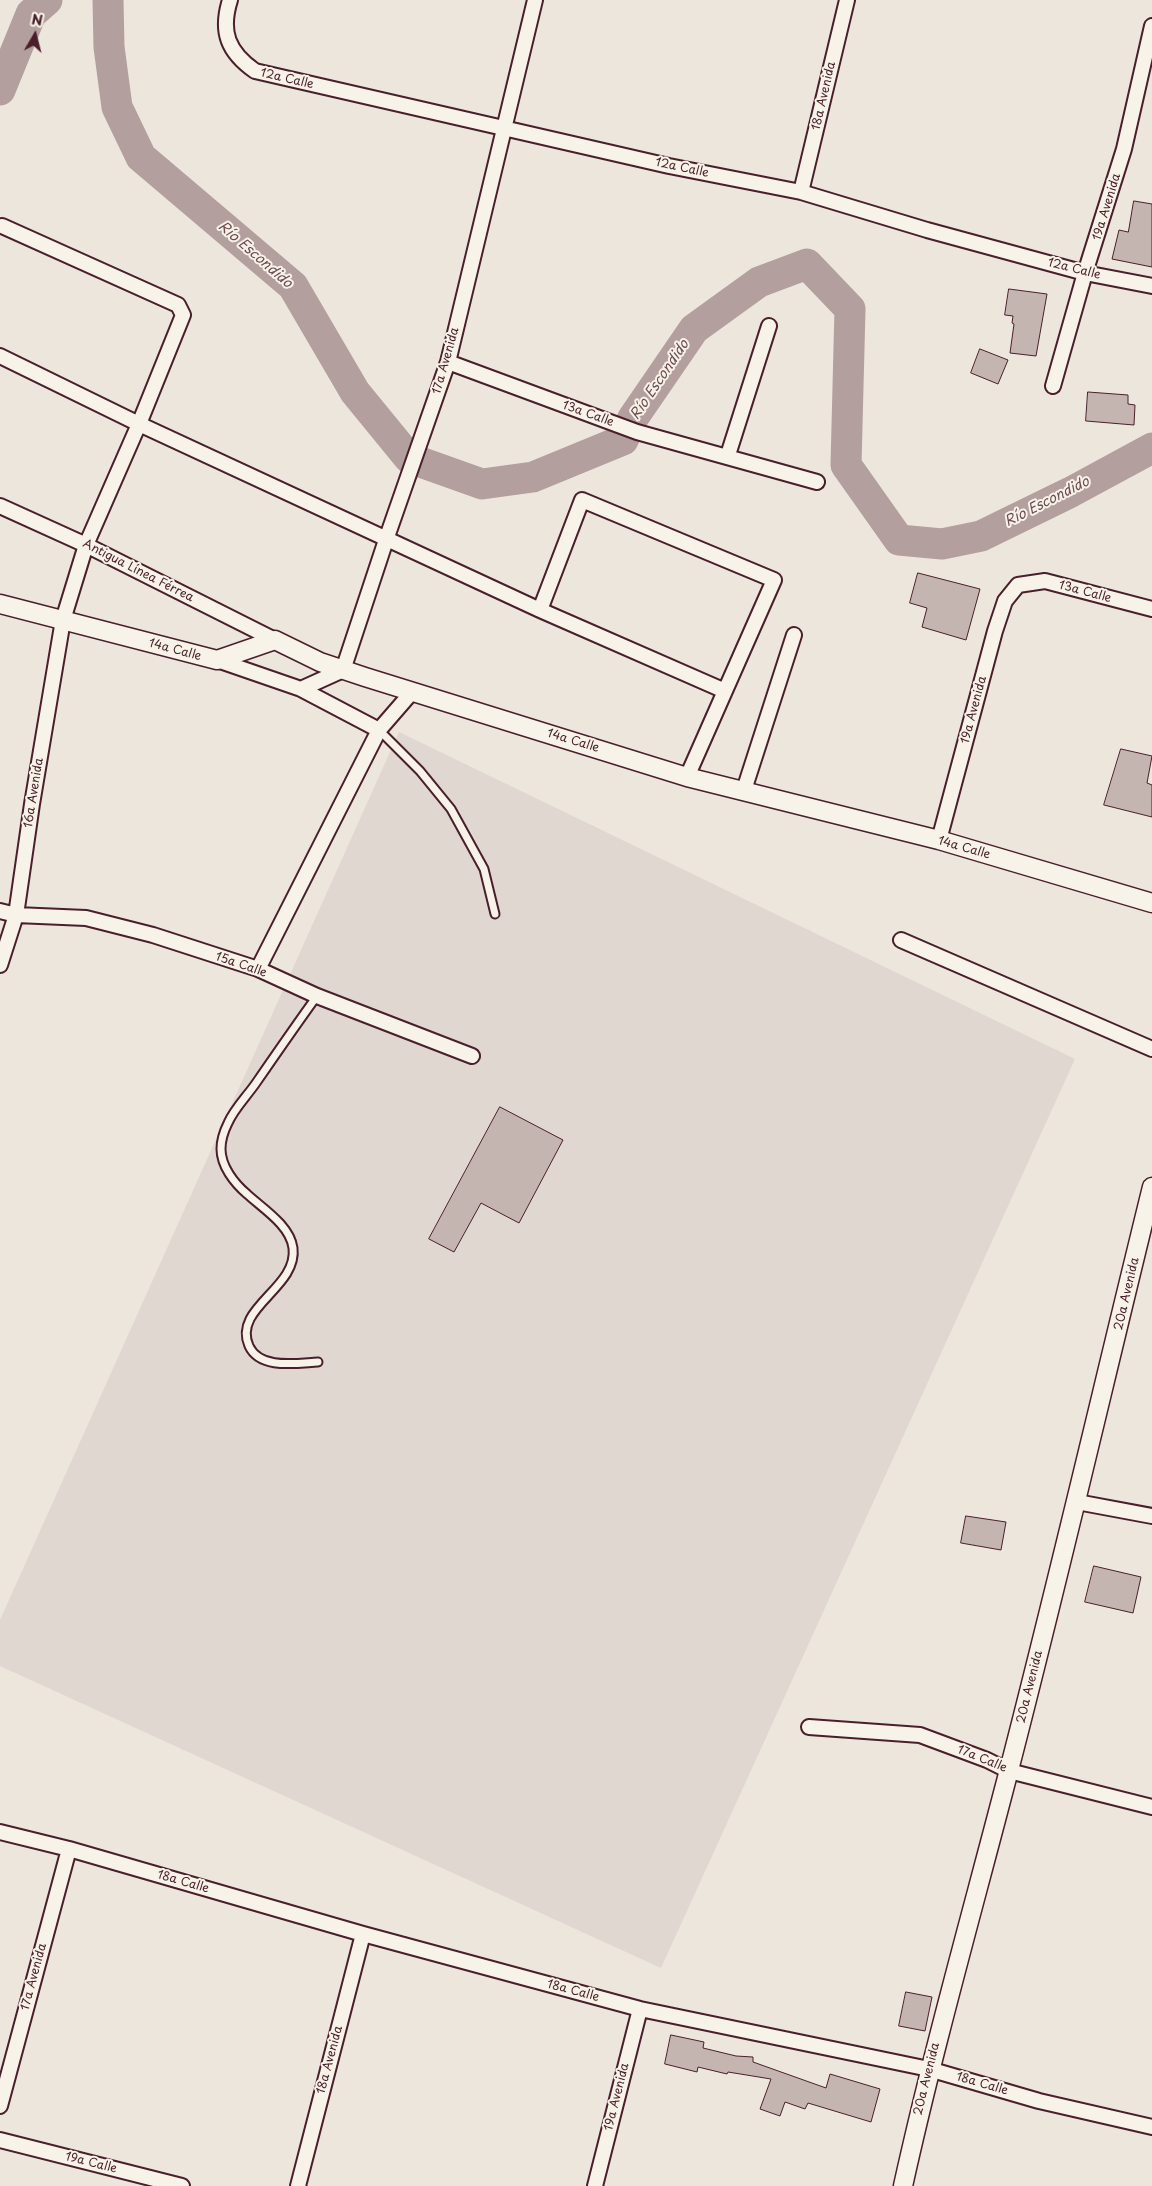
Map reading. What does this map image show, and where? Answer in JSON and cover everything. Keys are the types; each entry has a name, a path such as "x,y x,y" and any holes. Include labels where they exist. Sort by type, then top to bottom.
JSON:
{"street":[{"name":"12a Calle","path":"230,0 226,36 240,60 255,71 669,166 802,192 927,230 1085,273 1152,286"},
{"name":"17a Avenida","path":"343,670 386,537 411,473 448,362 536,0"},
{"name":"18a Avenida","path":"802,192 847,0"},
{"name":"19a Avenida","path":"1053,386 1085,273 1124,149 1152,26"},
{"name":"16a Avenida","path":"0,964 16,915 32,804 63,620 86,545 139,424 183,315 178,305 2,226"},
{"path":"728,456 769,326"},
{"path":"0,356 139,424 540,610 725,691"},
{"name":"13a Calle","path":"448,362 637,432 817,482"},
{"path":"540,610 582,500 774,580 687,777"},
{"name":"Antigua Línea Férrea","path":"0,506 86,545 275,640"},
{"name":"13a Calle","path":"1018,585 1044,581 1152,609"},
{"name":"19a Avenida","path":"939,840 995,630 1005,602 1018,585"},
{"name":"14a Calle","path":"0,604 217,660 275,640 320,662 343,670 687,777 939,840 1152,904"},
{"path":"744,790 794,635"},
{"path":"217,660 301,689 379,730"},
{"path":"301,689 343,670"},
{"path":"258,969 379,730 412,692"},
{"name":"15a Calle","path":"0,911 16,915 86,918 153,935 258,969 317,996 472,1056"},
{"path":"901,940 1152,1049"},
{"name":"20a Avenida","path":"903,2186 929,2069 1009,1771 1077,1502 1152,1188"},
{"path":"1077,1502 1152,1516"},
{"name":"17a Calle","path":"809,1727 920,1735 987,1760 1009,1771 1152,1808"},
{"name":"18a Calle","path":"0,1832 69,1849 363,1934 640,2009 929,2069 1039,2101 1152,2127"},
{"name":"17a Avenida","path":"0,2106 69,1849"},
{"name":"18a Avenida","path":"298,2186 363,1934"},
{"name":"19a Avenida","path":"595,2186 640,2009"},
{"name":"19a Calle","path":"0,2140 182,2186"}],"lane":[{"path":"379,730 420,771 451,809 484,869 496,914"},
{"path":"317,996 228,1122 221,1148 223,1162 232,1177 242,1190 282,1226 290,1236 293,1249 286,1276 253,1312 246,1326 246,1339 252,1352 266,1360 285,1364 318,1362"}],"shaded area":[{"path":"399,732 1075,1059 661,1968 0,1666 0,1620"}],"building":[{"path":"1134,201 1152,204 1152,267 1112,259 1119,230 1128,232"},
{"path":"1009,289 1047,294 1036,356 1010,353 1014,324 1012,323 1013,316 1005,315"},
{"path":"980,349 1008,360 998,384 971,373"},
{"path":"1088,392 1128,395 1128,404 1135,405 1134,425 1086,421"},
{"path":"918,573 980,589 966,640 922,627 927,608 910,603"},
{"path":"1121,749 1152,756 1147,783 1152,785 1152,817 1104,805"},
{"path":"500,1107 563,1140 519,1223 481,1203 454,1252 429,1239"},
{"path":"966,1516 1006,1522 1001,1550 961,1543"},
{"path":"1094,1566 1141,1577 1133,1613 1085,1602"},
{"path":"906,1992 932,1997 925,2031 899,2026"},
{"path":"671,2035 704,2042 703,2048 736,2056 753,2057 753,2062 826,2088 830,2074 880,2089 871,2122 808,2103 805,2109 785,2102 780,2116 760,2109 771,2079 728,2072 727,2074 698,2067 697,2072 665,2064"}],"waterway":[{"name":"Río Escondido","path":"0,90 31,14 47,0"},
{"name":"Río Escondido","path":"108,0 109,47 117,107 141,157 293,286 355,392 409,458 482,484 533,477 623,440 633,418 694,329 759,282 807,264 850,309 846,465 899,540 942,544 981,536 1071,492 1152,448"}]}
